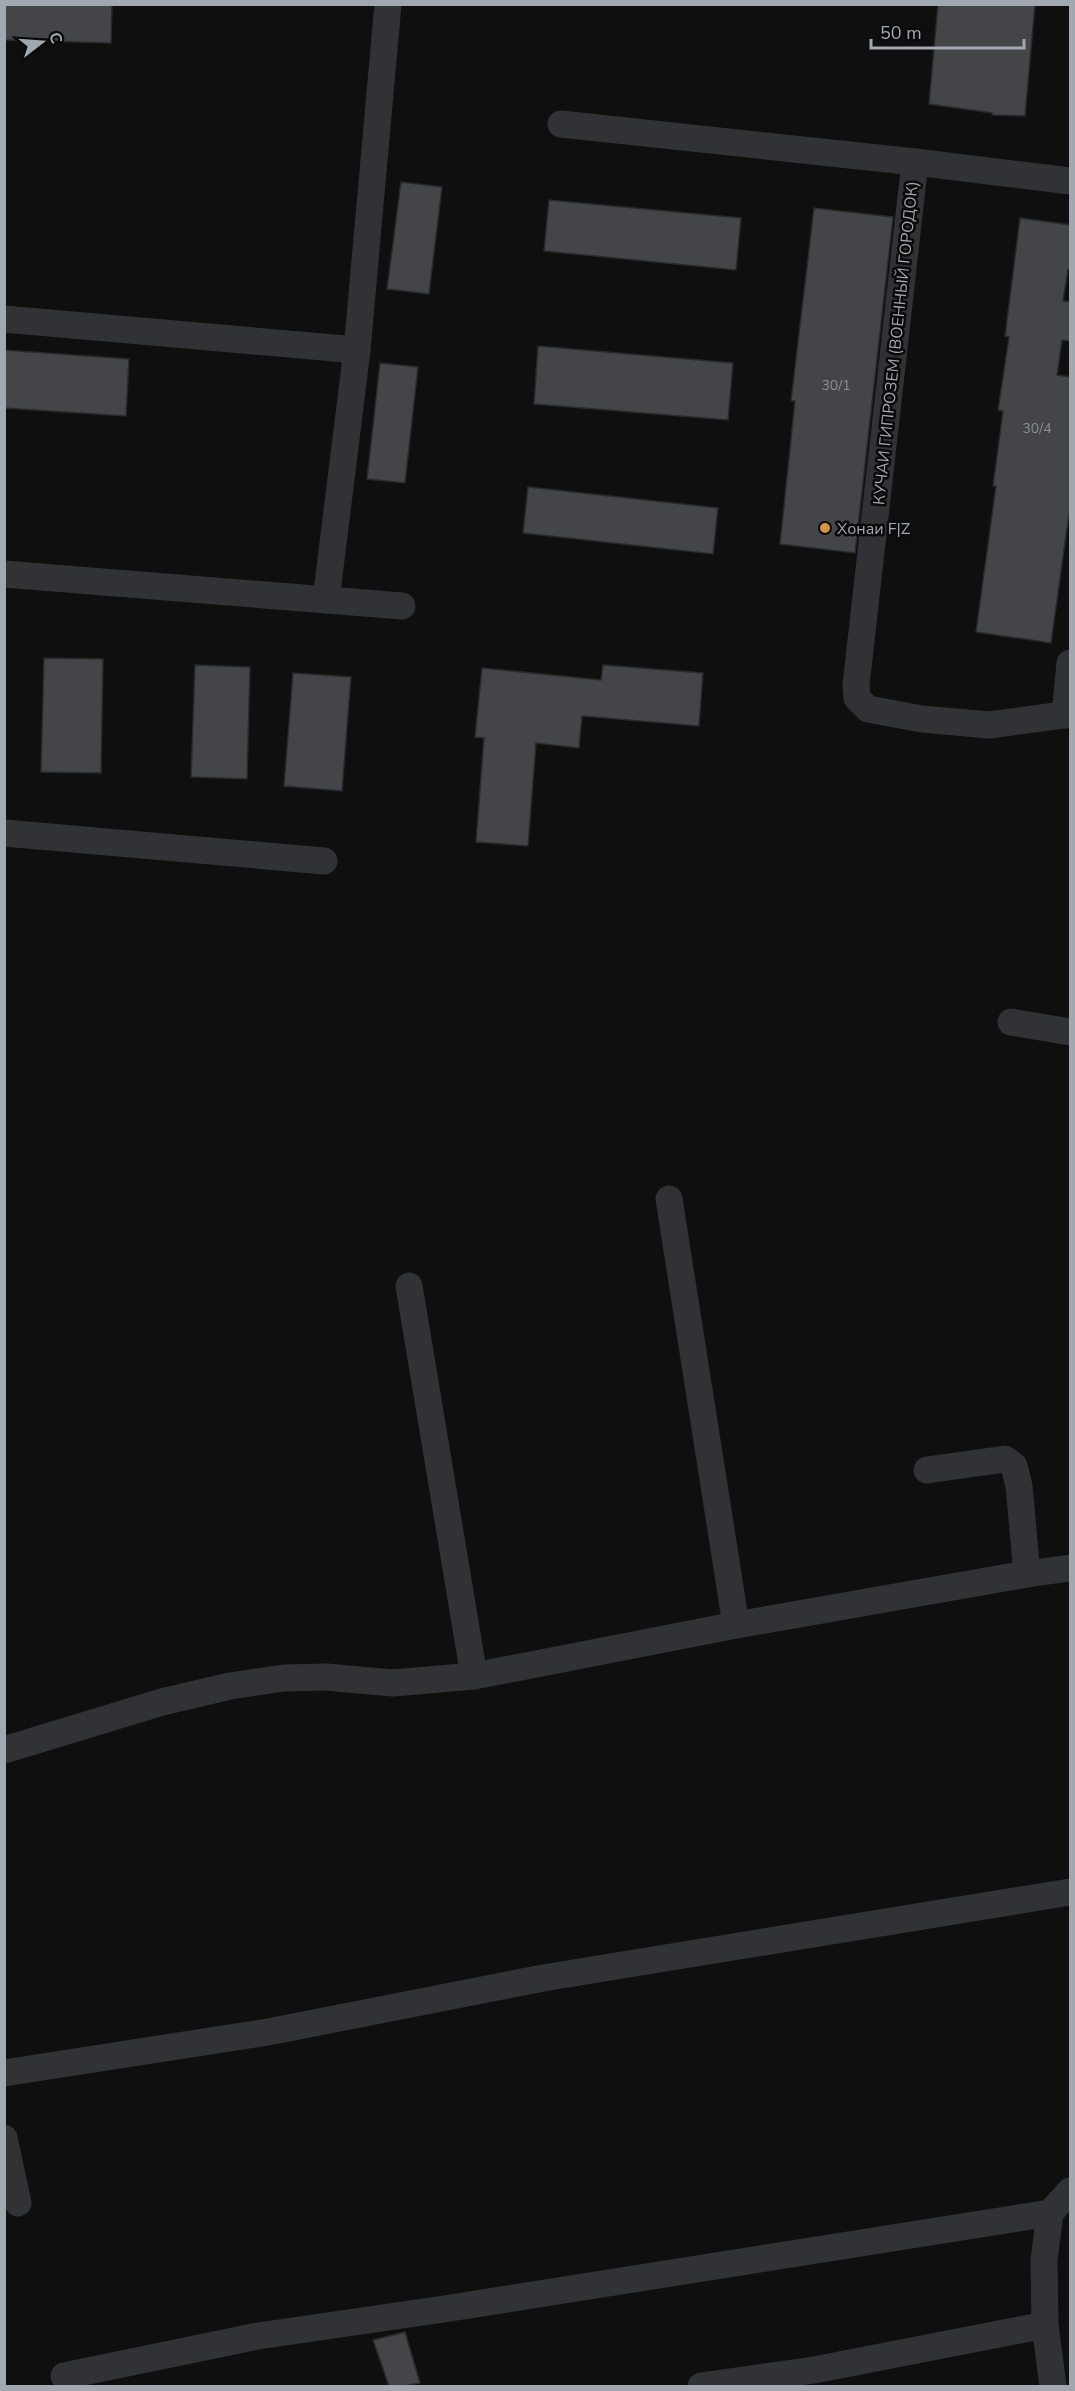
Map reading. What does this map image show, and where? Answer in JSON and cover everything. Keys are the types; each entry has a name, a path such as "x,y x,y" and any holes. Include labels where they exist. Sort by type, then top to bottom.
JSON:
{"street":[{"path":"326,600 357,350 388,4"},
{"name":"КУЧАИ ГИПРОЗЕМ (ВОЕННЫЙ ГОРОДОК)","path":"561,124 915,162 1071,182"},
{"name":"КУЧАИ ГИПРОЗЕМ (ВОЕННЫЙ ГОРОДОК)","path":"915,162 856,685 857,698 868,709 933,720 989,725 1068,714"},
{"path":"4,319 357,350"},
{"path":"4,574 402,606"},
{"path":"1068,714 1071,663"},
{"path":"4,833 324,861"},
{"path":"1011,1022 1071,1032"},
{"path":"669,1199 736,1624"},
{"path":"409,1286 474,1676"},
{"path":"927,1470 1005,1459 1014,1466 1019,1486 1027,1574"},
{"path":"4,1750 162,1702 230,1686 285,1678 326,1677 393,1683 474,1676 736,1624 1071,1568"},
{"path":"4,2073 268,2032 543,1978 1071,1892"},
{"path":"4,2138 18,2203"},
{"path":"1053,2386 1045,2325 1044,2260 1050,2213 1071,2191"},
{"path":"64,2376 258,2336 444,2309 1050,2213"},
{"path":"701,2386 814,2370 1045,2325"}],"building":[{"path":"4,4 112,4 111,43 4,40"},
{"path":"938,4 1035,4 1025,116 992,115 992,113 929,104"},
{"path":"401,182 442,187 429,294 387,289"},
{"path":"549,200 741,218 736,270 544,251"},
{"path":"814,208 893,217 855,553 780,544 795,401 791,401"},
{"path":"1020,218 1071,225 1071,270 1068,269 1063,301 1071,302 1071,341 1062,340 1057,375 1071,377 1071,500 1051,643 976,632 996,486 993,486 1003,411 998,410 1009,337 1005,336"},
{"path":"538,346 733,363 728,420 534,404"},
{"path":"4,350 129,359 126,416 4,408"},
{"path":"380,363 418,367 405,483 367,479"},
{"path":"528,487 718,508 713,554 523,533"},
{"path":"44,658 103,659 101,773 41,772"},
{"path":"195,665 250,667 247,779 191,777"},
{"path":"603,665 703,673 699,726 582,716 579,748 536,743 528,846 476,842 484,738 475,737 482,668 601,680"},
{"path":"293,673 351,677 342,791 284,786"},
{"path":"405,2332 420,2383 389,2386 373,2340"}],"place":[{"name":"Хонаи F|Z","path":"825,528"}]}
